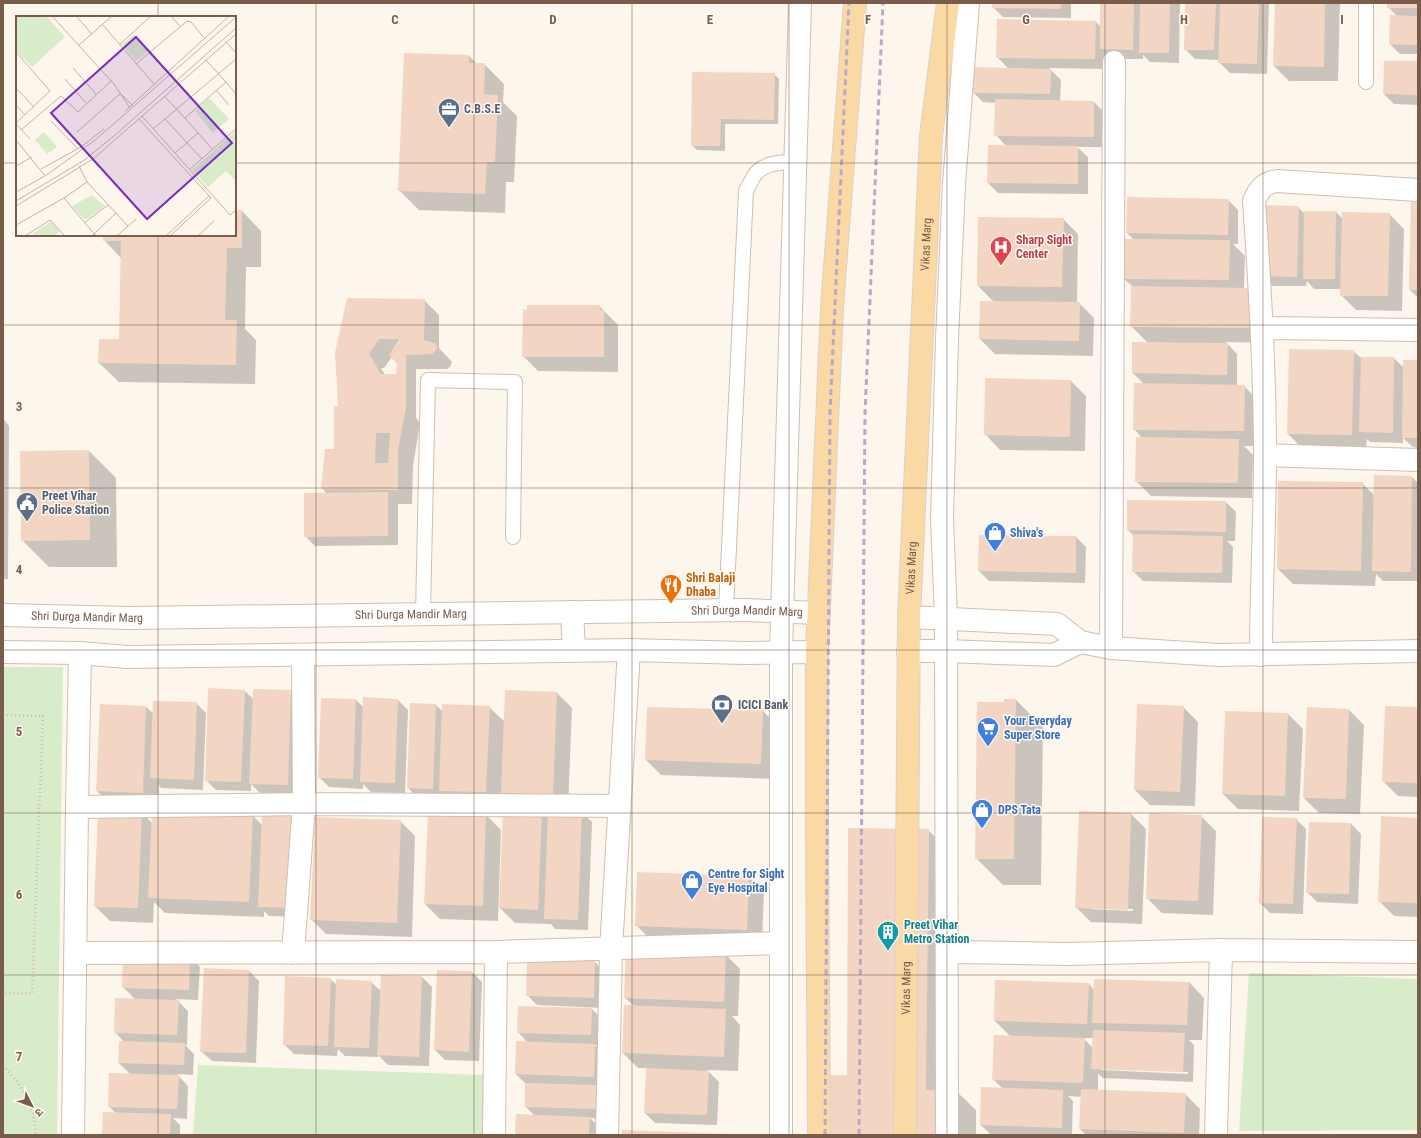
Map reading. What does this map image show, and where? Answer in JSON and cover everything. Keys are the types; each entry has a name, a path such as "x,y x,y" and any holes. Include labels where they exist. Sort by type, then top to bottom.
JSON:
{"main road":[{"path":"819,1135 816,814 819,613 832,307 855,3"},
{"name":"Vikas Marg","path":"905,1135 909,617 931,136 948,3"}],"street":[{"path":"781,1135 781,652 800,3"},
{"path":"947,1135 946,618 942,518 946,339 954,184 968,3"},
{"path":"1111,648 1114,62"},
{"path":"1261,655 1265,455 1263,328 1254,201 1259,190 1268,183 1277,181 1418,190"},
{"path":"1263,328 1418,330"},
{"path":"1265,455 1418,460"},
{"name":"Shri Durga Mandir Marg","path":"3,615 129,618 726,610 819,613"},
{"path":"572,612 574,651"},
{"path":"909,617 1057,624 1080,642 1111,648 1218,655 1418,651"},
{"path":"908,652 946,651 1054,655 1080,642"},
{"path":"607,1135 611,949 629,650"},
{"path":"3,652 80,653 127,657 629,650 744,653 818,652"},
{"path":"73,1135 80,653"},
{"path":"293,953 304,804 303,655"},
{"path":"77,807 304,804 619,806"},
{"path":"75,953 496,952 781,943"},
{"path":"1216,1135 1221,950"},
{"path":"957,952 1067,954 1221,950 1418,952"},
{"path":"494,1135 496,952"}],"lane":[{"path":"1366,3 1366,82"},
{"path":"726,610 746,191 754,175 762,169 777,162 796,162"},
{"path":"423,614 428,380 515,382 513,537"}],"path":[{"path":"3,714 43,716 32,994 3,993"},
{"path":"3,1066 13,1076 23,1091 33,1115 36,1135"}],"green space":[{"path":"3,667 63,667 57,1135 3,1135"},
{"path":"1249,973 1418,979 1418,1130 1239,1131"},
{"path":"198,1065 484,1075 483,1135 193,1135"}],"building":[{"path":"992,3 1061,3 1061,9 992,8"},
{"path":"1100,3 1134,3 1133,50 1100,49"},
{"path":"1140,3 1170,3 1169,53 1139,53"},
{"path":"1185,3 1216,3 1214,50 1184,50"},
{"path":"1220,3 1259,3 1257,64 1218,63"},
{"path":"1275,3 1325,3 1324,67 1273,66"},
{"path":"1387,3 1418,3 1418,8 1387,8"},
{"path":"1390,15 1418,16 1418,45 1389,44"},
{"path":"997,19 1096,21 1095,59 996,58"},
{"name":"C.B.S.E","path":"404,53 469,55 469,63 485,63 484,94 498,95 495,162 487,162 485,194 398,191"},
{"path":"1384,61 1418,61 1418,95 1383,94"},
{"path":"973,67 1051,69 1050,94 972,93"},
{"path":"692,72 775,73 774,120 721,119 720,146 691,146"},
{"path":"995,99 1094,101 1094,137 994,136"},
{"path":"988,145 1078,146 1078,184 987,183"},
{"path":"1411,196 1418,196 1418,290 1409,290"},
{"path":"1127,197 1229,199 1228,235 1126,233"},
{"path":"1263,205 1299,206 1297,277 1262,276"},
{"path":"236,210 242,210 242,248 227,248 225,320 237,320 236,365 98,363 99,339 119,339 121,241 103,241 103,236 236,236"},
{"path":"1304,211 1336,211 1335,279 1303,279"},
{"path":"1342,212 1390,213 1388,296 1340,296"},
{"path":"978,217 1064,218 1062,287 977,286"},
{"path":"1124,239 1230,240 1229,280 1123,279"},
{"path":"1131,286 1251,288 1249,328 1130,327"},
{"path":"347,298 425,299 424,340 435,343 437,349 432,354 406,355 406,407 398,450 398,490 321,489 325,449 334,449 334,406 338,407 335,353","holes":["379,339 399,339 389,355 397,364 396,374 381,374 369,354","376,433 390,433 388,463 375,463"]},
{"path":"980,301 1080,302 1079,341 979,339"},
{"path":"527,305 599,305 600,310 604,309 604,357 522,357 523,309 527,310"},
{"path":"1132,342 1228,343 1227,375 1132,373"},
{"path":"1289,349 1354,350 1352,435 1287,434"},
{"path":"1361,357 1394,357 1393,433 1359,432"},
{"path":"1403,360 1418,360 1418,438 1402,438"},
{"path":"985,378 1071,380 1070,437 984,435"},
{"path":"1134,383 1245,385 1244,431 1133,430"},
{"path":"1136,437 1239,439 1238,483 1135,482"},
{"path":"89,450 90,540 21,541 20,451"},
{"path":"1374,475 1412,476 1411,572 1372,571"},
{"path":"1278,481 1363,482 1361,571 1277,569"},
{"path":"388,492 388,536 304,537 304,493"},
{"path":"1127,500 1226,501 1226,532 1127,530"},
{"path":"1133,534 1223,536 1222,573 1132,572"},
{"path":"979,535 1076,536 1076,573 978,571"},
{"path":"208,688 245,690 241,782 205,781"},
{"path":"253,689 291,690 288,785 249,784"},
{"path":"505,690 557,692 553,795 501,793"},
{"path":"363,697 398,699 395,783 360,782"},
{"path":"321,698 356,699 353,779 318,778"},
{"path":"1004,699 1016,699 1014,859 975,859 977,702 1004,702"},
{"path":"153,701 197,702 194,780 150,778"},
{"path":"410,703 436,704 433,789 407,788"},
{"path":"100,704 146,706 143,793 96,791"},
{"path":"442,704 490,706 486,792 439,791"},
{"path":"1137,704 1184,706 1180,792 1134,790"},
{"path":"1385,706 1418,707 1418,783 1382,782"},
{"path":"647,707 763,710 761,764 645,760"},
{"path":"1307,707 1349,709 1346,799 1303,798"},
{"path":"1225,711 1288,713 1285,796 1222,794"},
{"path":"98,809 142,811 138,908 94,907"},
{"path":"503,809 542,810 538,910 499,908"},
{"path":"152,810 253,814 249,902 148,898"},
{"path":"548,810 582,811 578,920 544,919"},
{"path":"1079,811 1131,813 1128,910 1075,908"},
{"path":"428,812 486,814 483,906 424,904"},
{"path":"262,813 300,814 296,908 258,907"},
{"path":"1149,813 1202,815 1198,901 1146,899"},
{"path":"1381,816 1418,818 1418,903 1378,902"},
{"path":"315,817 401,820 397,923 310,920"},
{"path":"1262,817 1297,818 1293,904 1259,903"},
{"path":"1309,822 1351,823 1349,894 1306,893"},
{"name":"Preet Vihar Metro Station","path":"848,828 929,829 926,1090 957,1090 956,1135 827,1135 827,1075 847,1075"},
{"name":"Centre for Sight Eye Hospital","path":"637,872 749,876 747,930 635,926"},
{"path":"626,949 726,953 724,1002 624,998"},
{"path":"123,954 190,956 189,990 122,988"},
{"path":"527,958 595,961 594,998 526,996"},
{"path":"204,968 249,970 246,1053 200,1052"},
{"path":"437,970 472,971 469,1052 434,1050"},
{"path":"381,975 422,976 419,1057 377,1055"},
{"path":"285,976 331,978 328,1046 283,1045"},
{"path":"336,979 372,981 369,1048 334,1047"},
{"path":"1094,979 1189,982 1187,1025 1092,1023"},
{"path":"995,980 1089,983 1087,1024 994,1021"},
{"path":"115,998 179,1000 177,1035 114,1033"},
{"path":"624,1005 726,1009 724,1057 622,1053"},
{"path":"518,1006 592,1008 591,1035 517,1033"},
{"path":"1093,1030 1185,1033 1183,1072 1091,1069"},
{"path":"994,1035 1085,1038 1083,1083 992,1080"},
{"path":"119,1041 185,1043 184,1065 118,1063"},
{"path":"516,1041 595,1044 594,1077 515,1074"},
{"path":"646,1068 709,1071 707,1115 644,1113"},
{"path":"109,1073 179,1075 177,1109 108,1107"},
{"path":"525,1083 599,1085 598,1109 525,1107"},
{"path":"981,1087 1063,1090 1062,1128 980,1125"},
{"path":"1081,1089 1186,1093 1184,1133 1079,1129"},
{"path":"103,1112 171,1114 170,1135 102,1135"},
{"path":"516,1114 590,1117 589,1135 515,1135"},
{"path":"622,1130 733,1134 733,1135 622,1135"}],"railway":[{"path":"825,1135 830,412 849,3"},
{"path":"859,1135 865,413 883,3"}],"place":[{"name":"C.B.S.E","path":"449,128"},
{"name":"Sharp Sight Center","path":"1001,266"},
{"name":"Preet Vihar Police Station","path":"27,522"},
{"name":"Shiva's","path":"995,552"},
{"name":"Shri Balaji Dhaba","path":"671,604"},
{"name":"ICICI Bank","path":"722,724"},
{"name":"Your Everyday Super Store","path":"988,748"},
{"name":"DPS Tata","path":"982,830"},
{"name":"Centre for Sight Eye Hospital","path":"692,900"},
{"name":"Preet Vihar Metro Station","path":"888,952"}]}
